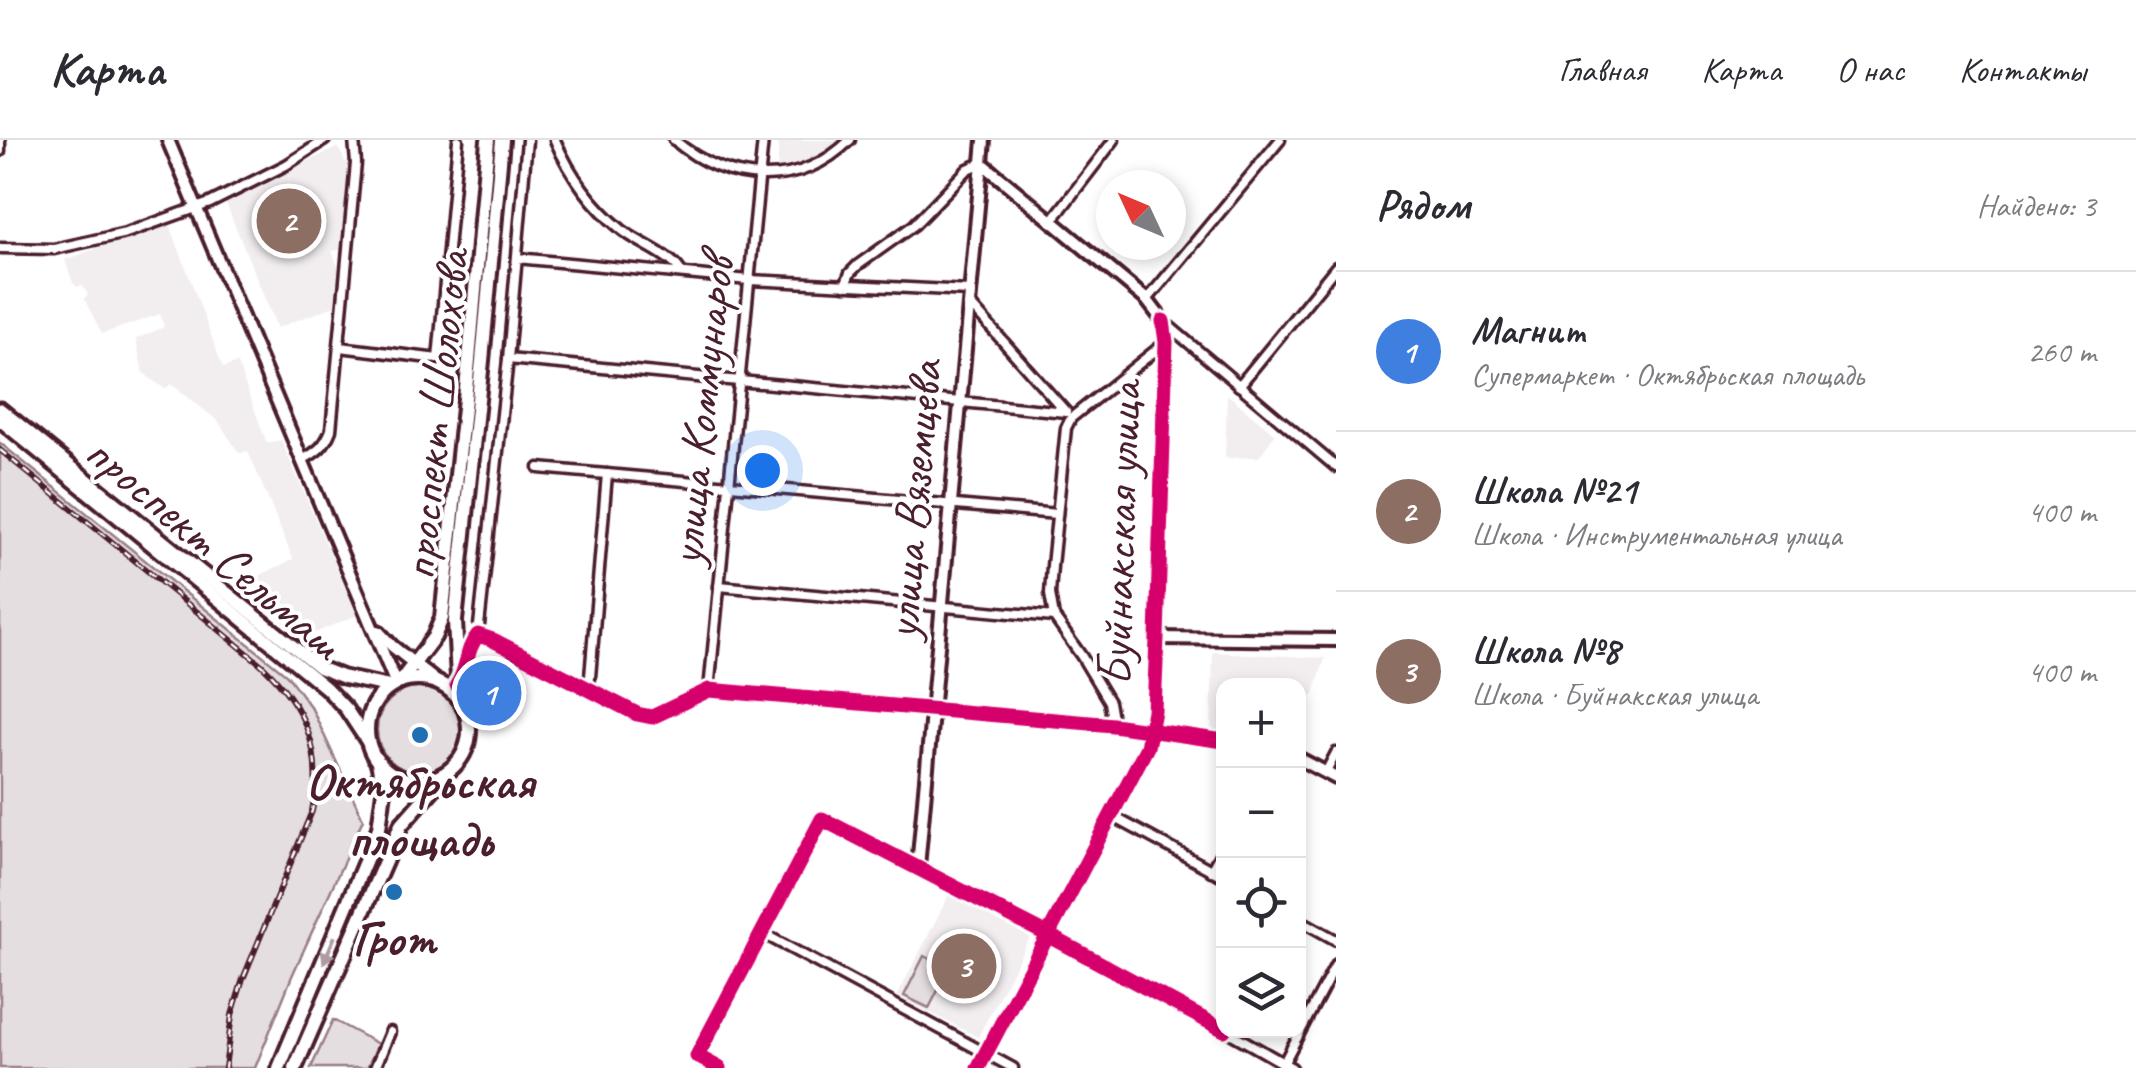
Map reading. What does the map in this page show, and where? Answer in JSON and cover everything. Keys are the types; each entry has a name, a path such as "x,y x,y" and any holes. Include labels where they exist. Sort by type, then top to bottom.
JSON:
{"main road":[{"name":"проспект Шолохова","path":"396,684 434,636 443,610 488,140"},
{"name":"проспект Шолохова","path":"458,691 455,622 502,140"},
{"name":"проспект Сельмаш","path":"0,409 320,668 343,677 396,684"},
{"name":"проспект Сельмаш","path":"0,420 326,688 346,709 369,744"},
{"path":"278,1068 379,828 384,791 378,762 369,744 367,726 371,710 396,684 413,679 437,682 458,691 469,720 469,741 459,762 401,824 295,1068"},
{"path":"378,762 409,781 426,781 448,773"}],"street":[{"path":"0,140 0,151"},
{"path":"168,140 396,684"},
{"path":"0,248 54,250 126,233 197,208 262,177 325,140"},
{"path":"302,460 318,452 331,430 356,163 354,140"},
{"path":"340,347 438,360 458,140"},
{"path":"458,691 469,648 478,632 527,140"},
{"path":"555,140 572,174 600,210 638,242 678,265 681,272"},
{"path":"674,140 711,165 759,176 806,168 850,140"},
{"name":"улица Коммунаров","path":"709,690 763,140"},
{"name":"улица Вяземцева","path":"918,867 984,140"},
{"path":"1051,222 1114,140"},
{"path":"1148,300 1280,140"},
{"path":"845,285 858,265 914,225 968,169 982,163 1148,300 1163,321 1336,467"},
{"path":"516,258 969,297 1068,415 1050,594 1054,618 1108,702 1113,725"},
{"path":"1239,386 1336,267"},
{"name":"Буйнакская улица","path":"978,1068 1146,747 1154,711 1157,638 1166,342 1163,321"},
{"path":"508,359 1068,415 1166,342"},
{"path":"539,468 1057,514"},
{"path":"589,689 607,474"},
{"path":"720,586 1054,618"},
{"path":"455,622 637,714 652,717 709,690 1113,725 1216,739"},
{"path":"374,626 437,682"},
{"path":"1157,638 1336,640"},
{"path":"1306,762 1331,775 1336,753"},
{"path":"1112,816 1216,873"},
{"path":"719,1068 697,1056 822,819 1216,1026"},
{"path":"1211,871 1218,858"},
{"path":"1306,923 1336,940"},
{"path":"762,933 1012,1068"},
{"path":"1238,1038 1285,1066 1336,964"},
{"path":"375,1068 390,1032"}],"shaded area":[{"path":"779,140 845,140 814,159 777,168"},
{"path":"338,147 345,162 350,160 344,249 332,251 342,277 337,305 277,328 225,201"},
{"path":"169,222 223,368 237,363 267,443 281,440 357,615 303,638 239,586 293,559 248,451 239,453 218,421 171,384 165,389 143,373 136,339 164,327 160,314 102,334 84,298 88,295 82,285 77,287 73,283 65,260"},
{"path":"1227,394 1275,434 1259,457 1225,458"},
{"path":"0,443 287,675 312,709 363,819 255,1068 0,1068"},
{"path":"1213,652 1325,658 1314,694 1306,700 1306,678 1216,678 1216,730 1211,729"},
{"path":"419,688 435,691 449,700 458,714 458,746 449,760 435,769 419,772 403,769 389,760 380,746 377,730 380,714 389,700 403,691"},
{"path":"949,895 1030,937 978,1037 897,996"},
{"path":"924,956 949,969 929,1008 904,996"},
{"path":"333,1020 378,1044 367,1068 311,1068"}],"railway":[{"path":"0,450 262,665 290,697 308,731 315,769 312,811 243,979 232,1015 225,1068"}],"cycle path":[{"path":"978,1068 1147,747 1154,711 1157,638 1166,342 1163,321"},
{"path":"457,685 478,635 637,714 652,717 709,690 1113,725 1216,740"},
{"path":"719,1068 697,1056 822,819 1216,1026"}],"place":[{"name":"Школа №21","path":"289,221"},
{"name":"Магнит","path":"489,693"},
{"name":"Октябрьская площадь","path":"420,735"},
{"name":"Грот","path":"394,892"},
{"name":"Школа №8","path":"964,966"}]}
